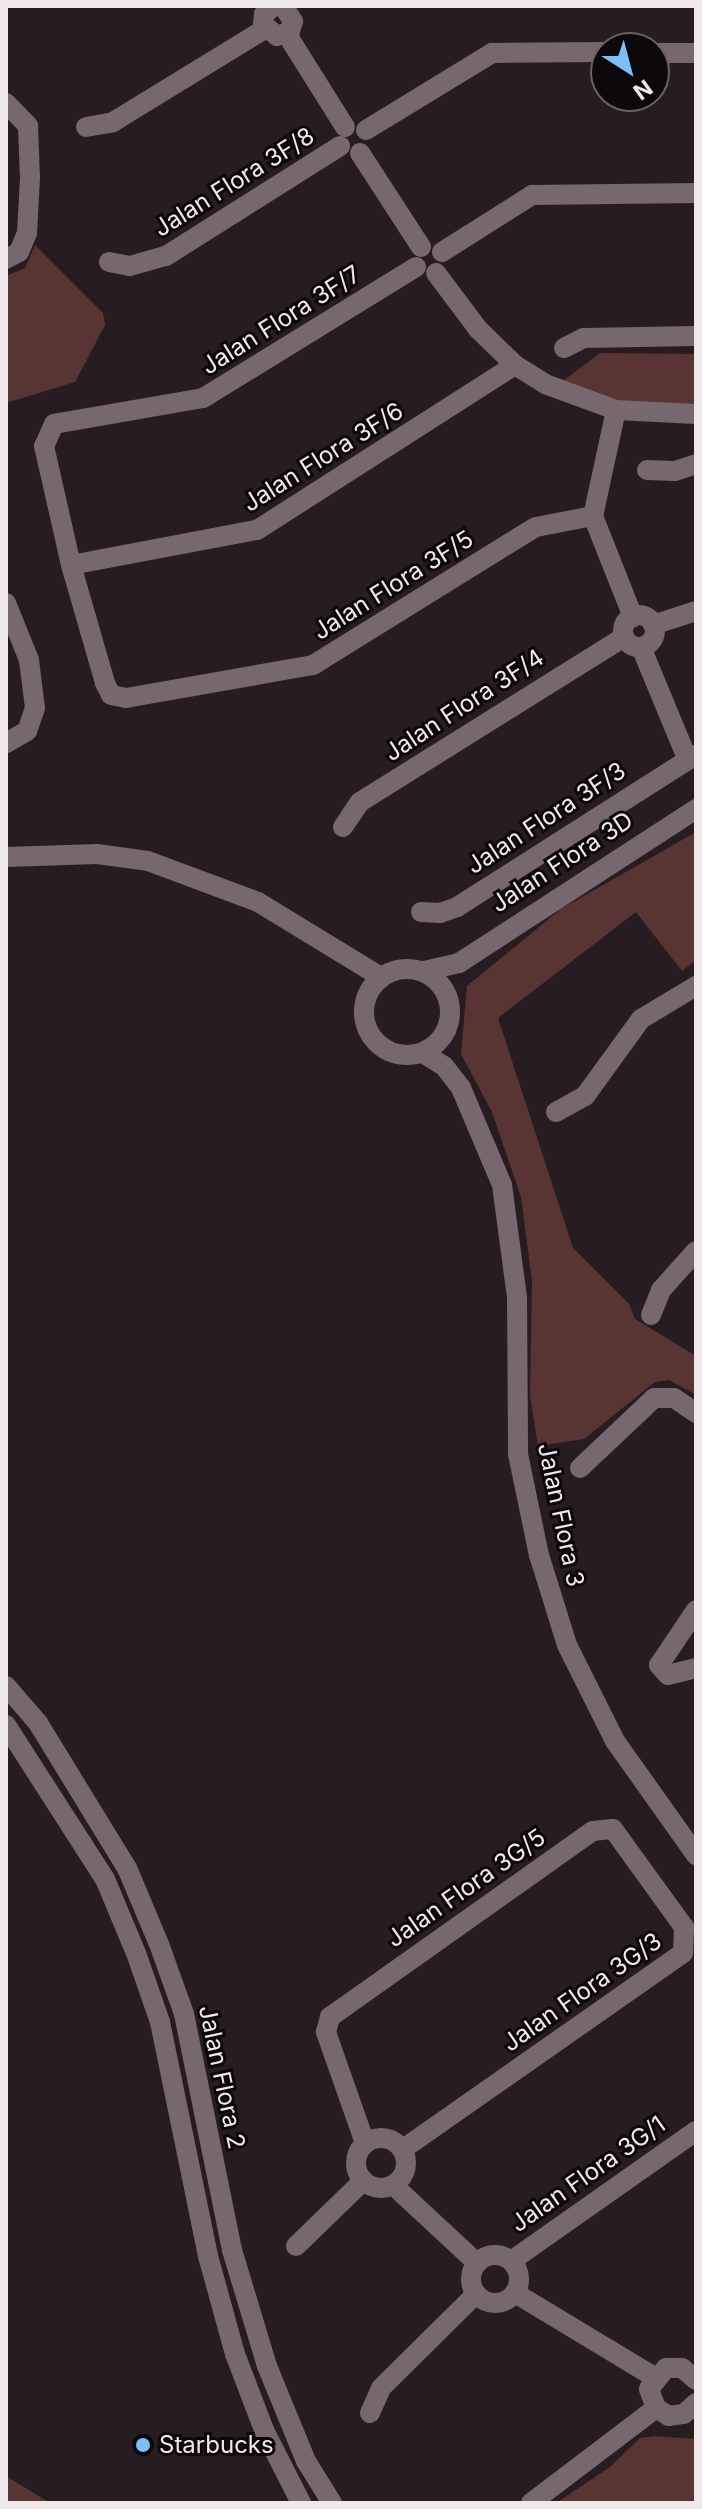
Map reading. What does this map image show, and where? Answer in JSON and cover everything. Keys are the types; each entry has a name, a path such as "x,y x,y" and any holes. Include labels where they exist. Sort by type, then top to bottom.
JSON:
{"street":[{"path":"278,11 277,36 286,33 342,136 348,154 360,153 368,146 366,130"},
{"path":"86,127 113,122 278,11"},
{"path":"366,130 492,53 590,52"},
{"path":"670,53 696,53"},
{"path":"6,103 28,126 30,178 27,233 19,252 6,259"},
{"path":"342,136 356,124 366,130"},
{"name":"Jalan Flora 3F/8","path":"109,262 130,266 166,256 342,136"},
{"path":"360,153 421,247"},
{"path":"442,252 532,195 696,193"},
{"path":"433,245 442,252 443,264 436,273 425,274 416,267 415,256 421,247 433,245"},
{"name":"Jalan Flora 3F/7","path":"71,565 43,441 54,424 203,398 416,267"},
{"path":"436,273 478,329 515,365 561,393 616,410 696,414"},
{"path":"564,348 584,338 696,336"},
{"name":"Jalan Flora 3F/6","path":"71,565 257,530 515,365"},
{"path":"616,410 593,516 633,617"},
{"path":"647,470 675,471 696,464"},
{"name":"Jalan Flora 3F/5","path":"71,565 105,683 111,695 126,698 313,665 536,527 593,516"},
{"path":"6,603 29,660 35,708 27,731 6,743"},
{"path":"653,625 696,611"},
{"path":"633,642 654,636 653,625 642,616 633,617 623,628 692,757"},
{"name":"Jalan Flora 3F/4","path":"343,827 360,802 633,642"},
{"name":"Jalan Flora 3F/3","path":"421,912 440,913 457,907 692,757"},
{"name":"Jalan Flora 3D","path":"424,971 459,963 696,809"},
{"path":"6,857 97,854 148,861 258,902 348,961 381,977"},
{"name":"Jalan Flora 3","path":"348,961 365,1000 366,1028 383,1049 396,1054 423,1053 444,1066 482,1130 502,1185 517,1298 518,1454 553,1602 572,1657 615,1741 696,1855"},
{"path":"444,1066 444,1035 450,1021 446,991 459,963"},
{"path":"365,1000 381,977 409,968 424,971 446,991"},
{"path":"556,1112 585,1096 641,1019 696,986"},
{"path":"423,1053 444,1035"},
{"path":"651,1315 661,1290 696,1251"},
{"path":"580,1468 654,1398 674,1398 696,1413"},
{"path":"696,1610 659,1665 668,1675 696,1668"},
{"name":"Jalan Flora 2","path":"6,1686 38,1723 119,1855 159,1944 184,2014 232,2250 267,2366 306,2461 332,2503"},
{"name":"Jalan Flora 2","path":"6,1725 105,1879 136,1953 160,2022 208,2256 235,2354 264,2430 301,2503"},
{"name":"Jalan Flora 3G/5","path":"365,2143 326,2032 338,2010 593,1831 613,1829 624,1842"},
{"name":"Jalan Flora 3G/3","path":"403,2149 683,1953 684,1927 624,1842"},
{"name":"Jalan Flora 3G/1","path":"511,2261 696,2131"},
{"path":"385,2138 403,2149 406,2169 393,2185 381,2188 363,2181 356,2165 365,2143 385,2138"},
{"path":"296,2246 363,2181"},
{"path":"393,2185 477,2263"},
{"path":"498,2255 511,2261 520,2276 515,2293 496,2304 476,2294 471,2275 477,2263 498,2255"},
{"path":"515,2293 654,2377"},
{"path":"370,2413 387,2381 476,2294"},
{"path":"694,2371 674,2367 654,2377 649,2389 656,2408 669,2416 694,2409"},
{"path":"531,2503 656,2408"}],"shaded area":[{"path":"35,245 103,313 105,325 75,382 6,403 6,276 25,268"},
{"path":"600,353 696,354 696,407 650,411 555,387"},
{"path":"696,832 696,960 682,971 636,912 498,1018 573,1248 629,1304 635,1319 696,1356 696,1395 669,1380 655,1382 584,1439 538,1446 530,1396 532,1281 521,1197 492,1112 461,1054 467,986 561,909"},
{"path":"640,2438 696,2439 696,2503 556,2503 610,2467"},
{"path":"6,2476 50,2503 6,2503"}],"place":[{"name":"Starbucks","path":"143,2445"}]}
